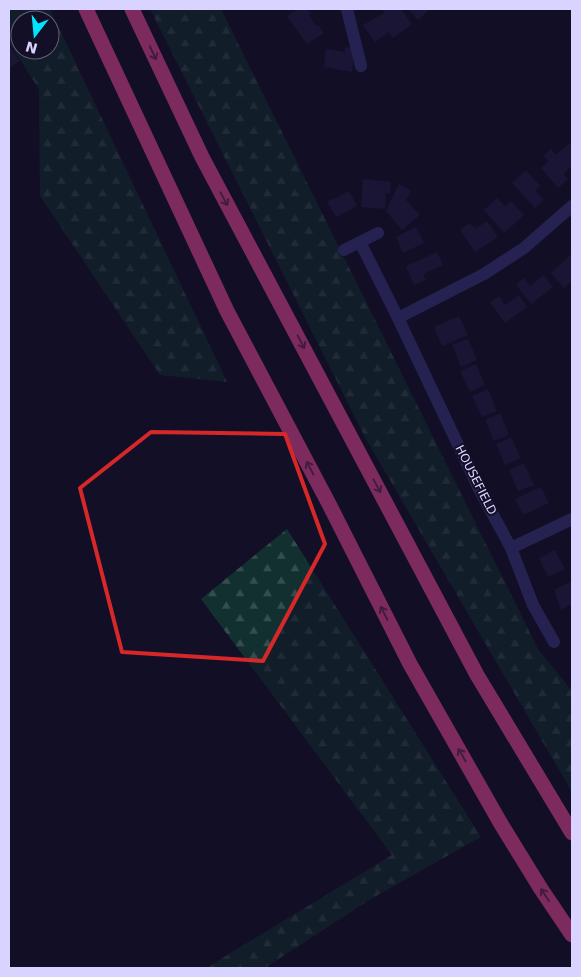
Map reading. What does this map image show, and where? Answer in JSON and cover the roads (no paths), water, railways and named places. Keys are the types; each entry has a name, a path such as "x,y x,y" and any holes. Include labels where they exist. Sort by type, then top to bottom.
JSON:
{"highway":[{"path":"86,9 227,311 329,504 410,664 501,824 572,935"},
{"path":"132,9 202,157 473,666 572,832"}],"street":[{"path":"347,9 361,66"},
{"path":"398,318 484,274 524,248 572,206"},
{"path":"344,250 378,233"},
{"name":"HOUSEFIELD","path":"360,242 479,489 511,548 533,605 554,642"},
{"path":"511,548 572,519"}]}
